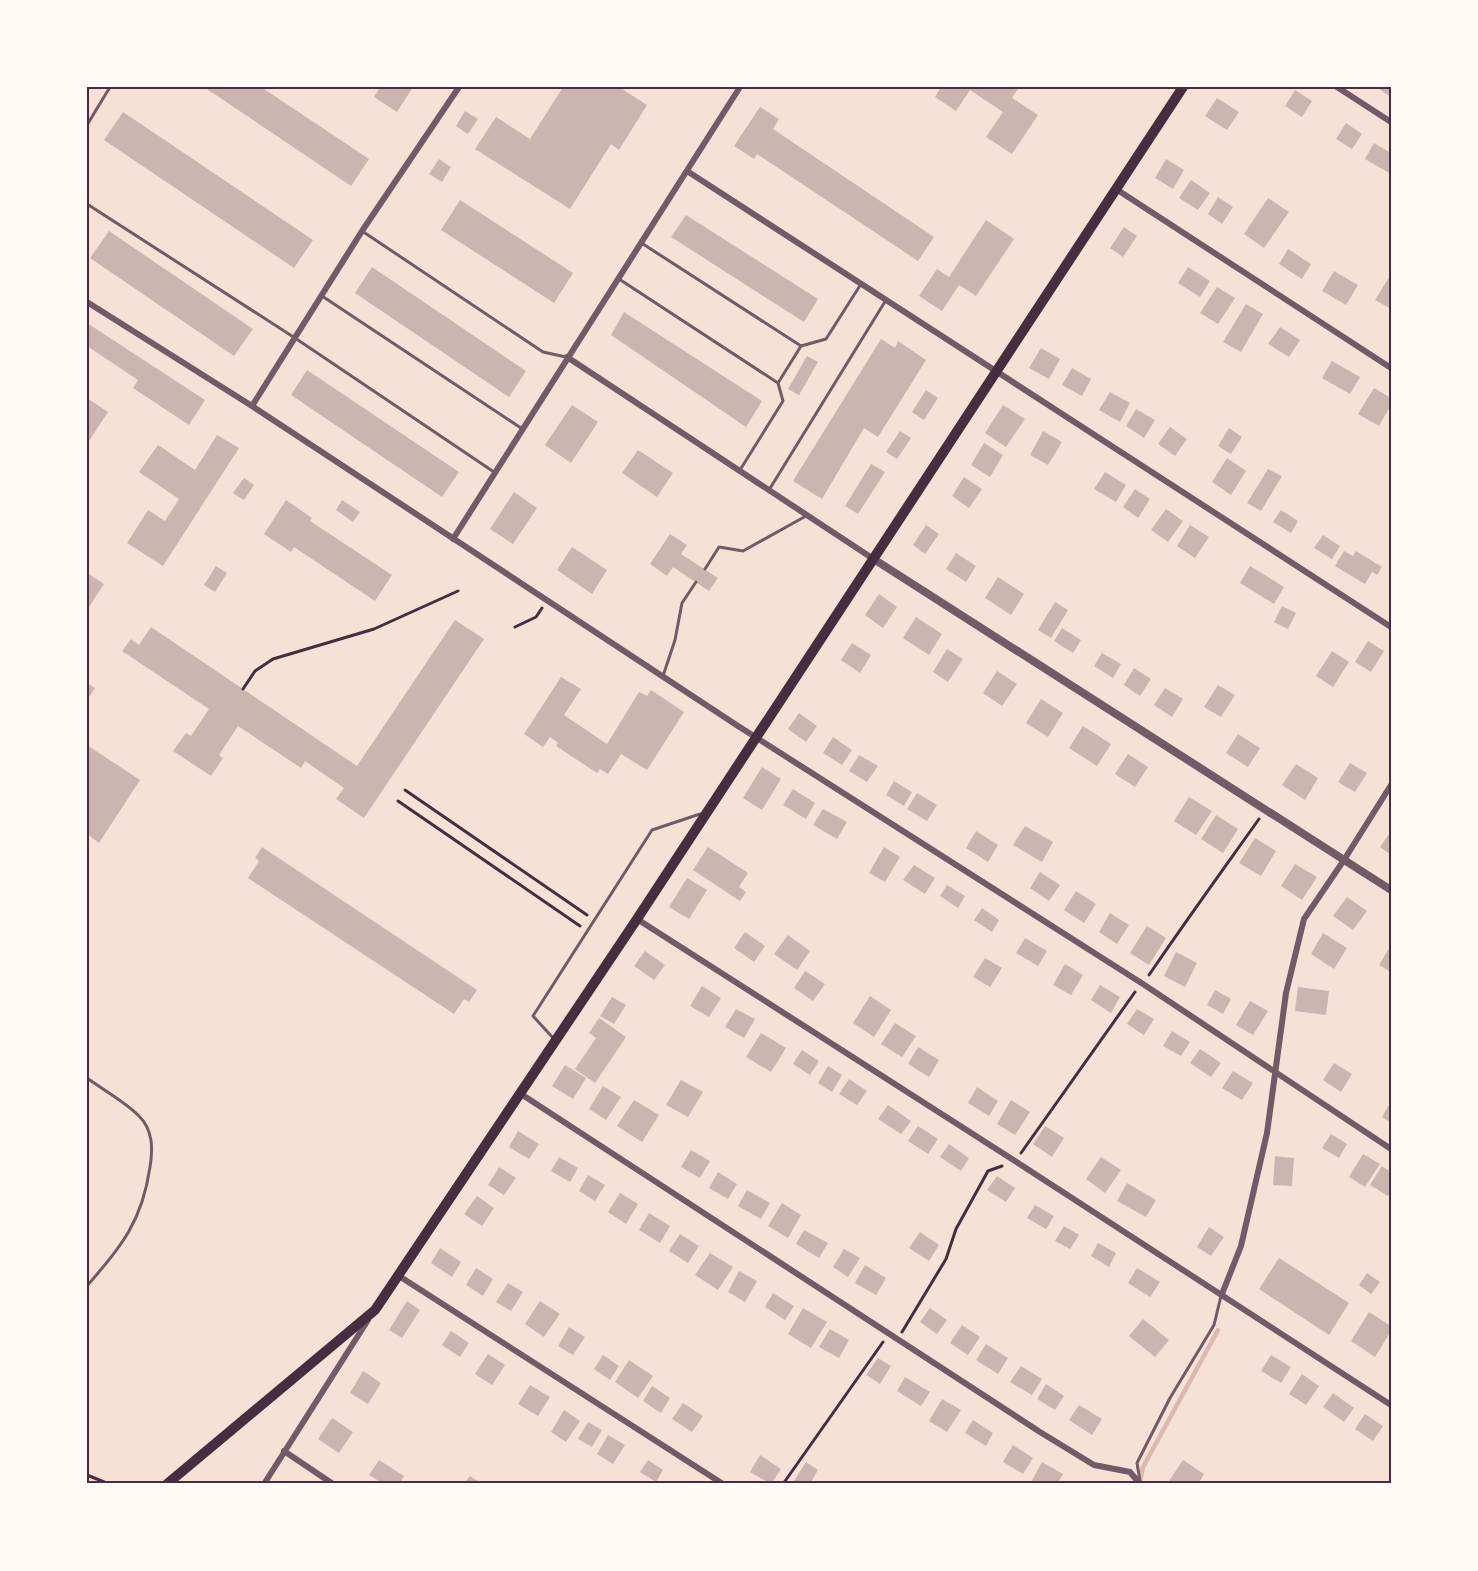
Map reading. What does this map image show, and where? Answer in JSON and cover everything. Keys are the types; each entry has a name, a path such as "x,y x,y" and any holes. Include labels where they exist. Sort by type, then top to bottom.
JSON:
{"main road":[{"path":"167,1484 375,1310 637,919 1183,87"}],"street":[{"path":"252,406 362,231 459,87"},
{"path":"453,539 740,87"},
{"path":"1337,87 1391,122"},
{"path":"687,171 1391,627"},
{"path":"1116,189 1391,368"},
{"path":"87,302 252,406 663,677 1143,984 1391,1149"},
{"path":"567,357 872,558 1391,890"},
{"path":"1222,1294 1241,1245 1267,1133 1286,993 1304,919 1391,785"},
{"path":"637,919 1016,1161 1391,1405"},
{"path":"521,1094 897,1340 1094,1465 1130,1472 1140,1484"},
{"path":"399,1276 723,1484"},
{"path":"264,1484 375,1310"},
{"path":"284,1451 333,1484"}],"lane":[{"path":"87,125 110,87"},
{"path":"87,204 295,338 495,473"},
{"path":"362,231 543,352 567,357"},
{"path":"641,243 801,346"},
{"path":"619,279 778,383 783,401 740,470"},
{"path":"778,383 801,346 826,339 861,284"},
{"path":"322,296 523,429"},
{"path":"769,490 886,300"},
{"path":"705,569 719,547 743,551 808,515"},
{"path":"663,677 675,640 682,603 696,582"},
{"path":"556,1041 533,1016 586,930 652,830 705,813"},
{"path":"87,1078 139,1116 151,1133 152,1153 146,1193 137,1218 126,1238 87,1286"},
{"path":"1140,1484 1137,1463 1170,1398 1214,1325 1222,1294"}],"path":[{"path":"243,689 255,671 273,659 374,628 458,591"},
{"path":"515,627 536,617 546,601"},
{"path":"405,790 594,919"},
{"path":"398,801 586,930"},
{"path":"783,1484 881,1342 897,1340 946,1259 956,1229 988,1171 1016,1161 1130,996 1143,984 1265,810"},
{"path":"87,1474 110,1484"}],"building":[{"path":"204,87 261,87 369,159 351,186"},
{"path":"380,87 413,87 397,112 374,97"},
{"path":"563,87 619,87 647,105 619,150 611,144 570,209 475,149 496,117 530,139"},
{"path":"941,87 1019,87 1012,98 1038,115 1012,154 986,137 1003,112 970,90 956,111 935,97"},
{"path":"1376,87 1391,87 1391,97"},
{"path":"1295,90 1312,101 1302,117 1285,106"},
{"path":"1217,98 1239,112 1227,130 1205,116"},
{"path":"760,107 779,119 773,129 934,237 918,261 757,154 754,159 734,146"},
{"path":"465,111 478,119 468,134 456,126"},
{"path":"123,112 313,240 294,268 104,140"},
{"path":"1346,123 1362,134 1352,149 1336,139"},
{"path":"1374,143 1391,153 1391,174 1365,159"},
{"path":"439,159 451,167 442,182 429,174"},
{"path":"1166,159 1184,170 1173,189 1155,178"},
{"path":"1191,180 1210,193 1198,210 1179,198"},
{"path":"1218,197 1233,207 1222,224 1208,214"},
{"path":"1268,198 1289,212 1264,248 1244,234"},
{"path":"460,200 573,273 554,303 441,230"},
{"path":"686,215 818,299 804,322 671,237"},
{"path":"986,220 1014,239 976,296 959,285 942,311 919,296 937,269 949,277"},
{"path":"1124,227 1137,236 1123,257 1110,248"},
{"path":"109,231 253,329 234,356 90,258"},
{"path":"1288,249 1311,264 1302,279 1279,264"},
{"path":"372,267 526,371 509,397 355,293"},
{"path":"1188,267 1210,281 1200,297 1178,283"},
{"path":"1334,271 1358,285 1346,305 1322,291"},
{"path":"1391,274 1391,309 1375,300"},
{"path":"1217,287 1235,298 1218,324 1200,313"},
{"path":"1246,304 1263,314 1241,352 1223,342"},
{"path":"624,312 762,401 746,427 611,335"},
{"path":"87,323 205,400 189,425 133,388 138,380 87,346"},
{"path":"1280,327 1300,340 1289,357 1268,344"},
{"path":"881,339 895,348 898,341 926,360 878,437 864,428 822,499 793,481"},
{"path":"1041,348 1060,359 1049,379 1029,368"},
{"path":"807,356 818,362 799,395 788,389"},
{"path":"1332,361 1360,377 1350,394 1322,378"},
{"path":"1072,368 1091,379 1082,396 1062,385"},
{"path":"307,370 459,472 442,497 291,395"},
{"path":"1374,388 1391,398 1391,405 1379,426 1358,414"},
{"path":"926,390 938,398 924,420 912,412"},
{"path":"1110,392 1130,403 1120,422 1099,410"},
{"path":"87,398 108,412 87,444"},
{"path":"572,405 598,422 571,463 545,445"},
{"path":"1003,405 1025,419 1006,447 985,433"},
{"path":"1136,409 1155,420 1144,438 1126,426"},
{"path":"1170,427 1187,439 1175,456 1158,444"},
{"path":"1229,428 1242,437 1231,454 1218,446"},
{"path":"900,431 911,438 897,459 886,452"},
{"path":"1043,431 1062,442 1048,465 1030,455"},
{"path":"217,435 239,448 163,566 127,543 148,510 165,521 179,499 139,472 158,445 195,470"},
{"path":"984,443 1003,455 990,477 971,465"},
{"path":"638,450 673,473 657,497 622,473"},
{"path":"1227,458 1246,471 1231,495 1212,482"},
{"path":"871,464 885,472 858,514 845,506"},
{"path":"1268,469 1282,476 1261,511 1247,503"},
{"path":"1105,472 1126,485 1116,502 1094,489"},
{"path":"964,477 982,489 969,508 952,496"},
{"path":"244,478 254,485 244,500 233,493"},
{"path":"1135,489 1150,499 1138,518 1123,507"},
{"path":"514,492 537,508 513,544 490,529"},
{"path":"286,500 312,518 310,521 392,575 375,601 294,547 291,552 264,534"},
{"path":"342,500 360,512 353,522 336,510"},
{"path":"1166,509 1183,521 1168,542 1151,530"},
{"path":"1281,510 1298,521 1291,533 1273,522"},
{"path":"926,525 939,534 925,554 913,545"},
{"path":"1190,525 1209,537 1195,558 1177,546"},
{"path":"670,534 687,545 681,554 718,578 709,591 673,567 667,576 650,564"},
{"path":"1323,535 1340,546 1332,559 1314,548"},
{"path":"572,547 607,570 592,594 557,570"},
{"path":"1344,551 1353,556 1356,551 1382,567 1377,575 1372,572 1365,584 1335,566"},
{"path":"956,553 976,566 966,582 946,569"},
{"path":"216,566 227,573 215,592 204,585"},
{"path":"1250,566 1284,587 1274,604 1240,583"},
{"path":"87,573 104,584 87,610"},
{"path":"998,577 1024,594 1011,615 985,598"},
{"path":"879,594 897,607 883,628 865,615"},
{"path":"1055,602 1068,610 1051,638 1038,630"},
{"path":"1282,606 1296,613 1288,629 1274,622"},
{"path":"916,617 942,634 929,655 903,638"},
{"path":"455,620 484,639 364,818 336,799 344,788 305,761 301,768 238,726 219,755 223,758 211,776 173,751 186,733 191,736 209,709 122,651 131,639 139,645 151,627 357,766"},
{"path":"1062,628 1081,640 1073,653 1054,641"},
{"path":"1368,641 1384,651 1371,672 1355,662"},
{"path":"852,643 871,655 860,673 841,660"},
{"path":"947,649 963,659 948,682 933,672"},
{"path":"1332,651 1349,662 1333,687 1316,676"},
{"path":"1102,653 1121,664 1113,678 1094,666"},
{"path":"1134,668 1151,679 1140,696 1124,685"},
{"path":"997,671 1017,684 1002,706 983,693"},
{"path":"561,677 581,689 564,715 607,744 639,692 647,696 651,690 684,712 647,770 621,754 608,774 600,769 597,773 556,746 558,743 550,737 543,747 524,734"},
{"path":"87,683 95,688 87,700"},
{"path":"1218,685 1235,695 1221,717 1204,707"},
{"path":"1165,688 1183,699 1172,717 1154,705"},
{"path":"1041,699 1063,713 1048,737 1026,723"},
{"path":"799,713 817,726 806,742 788,729"},
{"path":"1083,726 1111,744 1097,766 1069,748"},
{"path":"1238,734 1260,748 1248,767 1226,753"},
{"path":"833,737 852,750 842,765 823,753"},
{"path":"87,745 140,780 99,843 87,834"},
{"path":"1128,754 1148,767 1135,787 1115,774"},
{"path":"859,755 878,766 867,782 849,771"},
{"path":"1350,763 1367,773 1355,792 1338,782"},
{"path":"1296,764 1318,778 1305,800 1282,785"},
{"path":"762,767 781,779 762,810 743,798"},
{"path":"894,781 912,792 904,806 886,795"},
{"path":"793,789 815,803 806,819 783,805"},
{"path":"917,793 937,805 927,821 907,809"},
{"path":"1189,797 1212,811 1196,835 1174,821"},
{"path":"823,809 847,822 837,839 813,825"},
{"path":"1216,815 1238,829 1223,853 1201,839"},
{"path":"1025,826 1053,842 1042,862 1013,845"},
{"path":"976,831 998,845 988,862 966,848"},
{"path":"1389,834 1391,835 1391,855 1380,847"},
{"path":"1255,838 1276,851 1261,876 1239,863"},
{"path":"262,847 477,990 469,1002 464,999 454,1014 248,878 259,861 255,858"},
{"path":"708,847 748,873 739,887 746,892 740,901 693,870"},
{"path":"884,847 900,857 885,882 869,873"},
{"path":"1295,864 1317,877 1302,900 1281,886"},
{"path":"914,865 935,878 925,894 903,880"},
{"path":"1040,872 1060,885 1049,901 1030,888"},
{"path":"687,878 707,890 689,919 669,907"},
{"path":"947,885 965,896 958,908 940,896"},
{"path":"1076,891 1096,904 1084,923 1064,910"},
{"path":"1347,897 1367,911 1353,930 1333,916"},
{"path":"982,908 999,920 992,932 974,920"},
{"path":"1110,913 1129,925 1117,944 1099,932"},
{"path":"1147,926 1166,938 1149,965 1130,953"},
{"path":"745,932 765,946 754,962 734,948"},
{"path":"1323,933 1347,948 1334,969 1311,954"},
{"path":"788,935 810,951 797,970 774,954"},
{"path":"1025,938 1047,951 1038,966 1016,953"},
{"path":"1391,945 1391,972 1379,965"},
{"path":"645,951 665,965 654,980 634,966"},
{"path":"1176,952 1197,963 1185,987 1164,976"},
{"path":"985,958 1002,968 990,987 973,977"},
{"path":"1065,964 1083,975 1071,995 1053,985"},
{"path":"805,971 825,984 813,1001 794,988"},
{"path":"1100,985 1120,997 1111,1013 1091,1000"},
{"path":"702,986 721,998 709,1017 690,1006"},
{"path":"1298,987 1329,991 1326,1015 1295,1011"},
{"path":"1215,990 1231,999 1223,1014 1207,1005"},
{"path":"870,996 891,1010 874,1037 853,1023"},
{"path":"612,997 626,1005 614,1024 600,1016"},
{"path":"1250,1001 1268,1011 1253,1035 1236,1025"},
{"path":"736,1009 755,1019 744,1038 725,1027"},
{"path":"1137,1009 1154,1019 1144,1035 1127,1024"},
{"path":"599,1018 626,1037 595,1083 575,1069 596,1038 589,1033"},
{"path":"895,1023 916,1036 902,1057 881,1044"},
{"path":"1172,1031 1190,1042 1181,1056 1163,1046"},
{"path":"761,1033 786,1048 771,1072 746,1057"},
{"path":"918,1047 939,1060 929,1077 908,1064"},
{"path":"1200,1049 1221,1063 1211,1077 1190,1063"},
{"path":"802,1050 819,1061 810,1075 793,1064"},
{"path":"1334,1063 1352,1074 1341,1092 1323,1080"},
{"path":"565,1065 586,1078 573,1099 552,1086"},
{"path":"828,1066 842,1075 832,1092 818,1083"},
{"path":"1233,1071 1253,1083 1242,1100 1222,1088"},
{"path":"849,1079 867,1091 857,1105 839,1094"},
{"path":"681,1080 703,1092 688,1117 666,1105"},
{"path":"603,1086 621,1097 606,1120 589,1109"},
{"path":"977,1087 998,1101 989,1116 968,1103"},
{"path":"634,1100 659,1115 642,1142 617,1126"},
{"path":"1011,1100 1030,1112 1015,1135 997,1124"},
{"path":"1391,1101 1391,1123 1382,1117"},
{"path":"888,1105 911,1121 901,1134 878,1119"},
{"path":"918,1126 938,1139 928,1154 908,1141"},
{"path":"1045,1126 1064,1138 1052,1157 1033,1144"},
{"path":"518,1131 539,1144 529,1159 509,1147"},
{"path":"1331,1134 1347,1144 1339,1158 1322,1148"},
{"path":"949,1144 969,1158 961,1171 940,1157"},
{"path":"691,1150 710,1161 700,1178 681,1167"},
{"path":"1363,1154 1380,1164 1365,1187 1349,1177"},
{"path":"1275,1156 1294,1158 1292,1186 1273,1185"},
{"path":"559,1157 578,1168 570,1182 551,1171"},
{"path":"1101,1157 1121,1170 1105,1193 1086,1179"},
{"path":"1382,1166 1391,1172 1391,1191 1388,1196 1370,1185"},
{"path":"499,1167 516,1178 504,1195 488,1185"},
{"path":"718,1172 737,1184 728,1199 709,1188"},
{"path":"588,1175 605,1185 595,1201 579,1191"},
{"path":"997,1176 1015,1188 1006,1202 987,1190"},
{"path":"1127,1183 1156,1200 1146,1217 1117,1201"},
{"path":"747,1190 770,1203 761,1219 738,1206"},
{"path":"620,1193 638,1204 626,1224 608,1212"},
{"path":"477,1196 494,1208 482,1226 464,1214"},
{"path":"782,1203 801,1215 788,1238 768,1226"},
{"path":"1035,1205 1054,1216 1046,1229 1027,1218"},
{"path":"649,1213 670,1226 660,1243 639,1230"},
{"path":"1064,1226 1079,1235 1070,1249 1055,1241"},
{"path":"1209,1227 1224,1237 1211,1256 1197,1247"},
{"path":"804,1230 828,1243 819,1258 796,1244"},
{"path":"920,1232 939,1245 929,1261 909,1248"},
{"path":"680,1234 699,1246 688,1263 669,1251"},
{"path":"1098,1243 1116,1253 1109,1267 1091,1256"},
{"path":"440,1248 461,1262 452,1277 431,1263"},
{"path":"844,1249 860,1258 848,1277 833,1267"},
{"path":"710,1253 733,1267 718,1290 695,1275"},
{"path":"1279,1258 1349,1303 1329,1335 1259,1289"},
{"path":"865,1265 886,1278 876,1295 855,1283"},
{"path":"476,1268 493,1279 483,1296 466,1285"},
{"path":"1137,1268 1160,1282 1150,1297 1128,1283"},
{"path":"739,1271 757,1281 745,1302 728,1292"},
{"path":"1367,1273 1380,1282 1371,1294 1359,1285"},
{"path":"508,1283 523,1292 511,1311 496,1302"},
{"path":"773,1293 794,1306 785,1320 765,1307"},
{"path":"407,1301 420,1310 402,1338 389,1330"},
{"path":"540,1301 560,1314 544,1337 525,1324"},
{"path":"803,1308 827,1322 811,1348 788,1334"},
{"path":"930,1308 947,1320 937,1334 920,1322"},
{"path":"1369,1312 1391,1326 1391,1331 1375,1357 1351,1341"},
{"path":"1143,1319 1169,1340 1155,1357 1129,1336"},
{"path":"962,1325 980,1337 968,1355 950,1343"},
{"path":"569,1327 585,1337 573,1355 558,1346"},
{"path":"830,1329 849,1340 839,1358 819,1347"},
{"path":"451,1331 469,1343 460,1357 442,1345"},
{"path":"986,1344 1008,1358 998,1374 976,1360"},
{"path":"488,1354 505,1365 492,1385 475,1374"},
{"path":"603,1355 619,1366 610,1380 594,1369"},
{"path":"1271,1355 1291,1367 1281,1383 1261,1371"},
{"path":"878,1358 891,1366 880,1384 866,1375"},
{"path":"629,1360 653,1376 638,1398 615,1382"},
{"path":"1021,1366 1042,1379 1032,1395 1010,1382"},
{"path":"363,1371 381,1383 368,1404 350,1393"},
{"path":"1302,1374 1319,1386 1306,1405 1289,1394"},
{"path":"905,1377 930,1392 921,1406 897,1391"},
{"path":"1046,1384 1064,1396 1055,1410 1037,1399"},
{"path":"530,1385 550,1397 538,1416 518,1404"},
{"path":"652,1386 670,1398 661,1413 643,1401"},
{"path":"1333,1393 1354,1408 1344,1422 1323,1407"},
{"path":"942,1399 961,1410 947,1432 929,1421"},
{"path":"683,1403 703,1416 692,1432 672,1419"},
{"path":"1079,1405 1102,1419 1092,1435 1069,1420"},
{"path":"564,1410 580,1421 566,1442 551,1432"},
{"path":"1365,1414 1383,1426 1373,1441 1355,1429"},
{"path":"332,1418 353,1432 339,1453 318,1439"},
{"path":"973,1420 993,1433 986,1446 965,1433"},
{"path":"588,1422 602,1430 592,1447 578,1439"},
{"path":"608,1435 625,1445 613,1464 597,1454"},
{"path":"1013,1445 1033,1458 1023,1474 1003,1462"},
{"path":"760,1455 781,1469 771,1484 750,1472"},
{"path":"379,1460 404,1476 399,1484 384,1484 369,1475"},
{"path":"648,1460 663,1470 656,1482 640,1472"},
{"path":"1183,1460 1204,1474 1198,1484 1174,1484 1169,1481"},
{"path":"806,1462 818,1470 810,1484 792,1484"},
{"path":"1042,1462 1063,1474 1057,1484 1030,1484"},
{"path":"470,1476 482,1484 464,1484"}],"waterway":[{"path":"1140,1482 1143,1467 1218,1330"}]}
